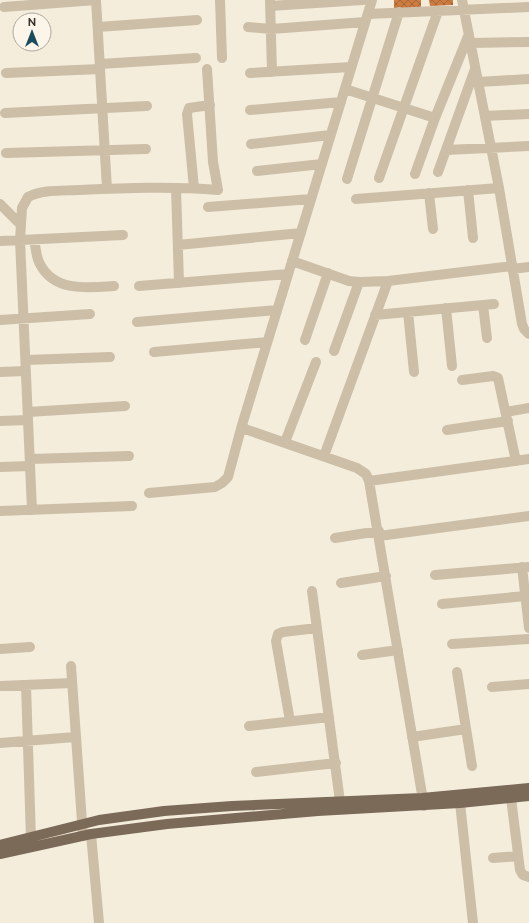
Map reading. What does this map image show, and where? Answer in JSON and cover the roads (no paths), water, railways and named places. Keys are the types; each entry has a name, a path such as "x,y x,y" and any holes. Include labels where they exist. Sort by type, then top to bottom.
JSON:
{"main road":[{"path":"423,802 529,788"},
{"path":"0,845 31,839 99,820 171,810 232,806 341,806 423,802 460,803 529,796"},
{"path":"0,854 87,835 167,824 341,806"}],"street":[{"path":"4,8 96,0 107,189"},
{"path":"220,0 222,58"},
{"path":"272,72 270,3 363,0"},
{"path":"149,493 215,487 222,484 228,477 242,425 372,0"},
{"path":"248,27 271,29 366,18 399,12 438,10 463,4 529,6"},
{"path":"463,4 499,188 522,324 524,329 529,334"},
{"path":"379,178 438,10"},
{"path":"347,179 399,12"},
{"path":"98,27 198,20"},
{"path":"470,38 529,42"},
{"path":"415,174 435,118 470,38"},
{"path":"6,73 196,58"},
{"path":"250,73 351,67"},
{"path":"438,172 476,68"},
{"path":"32,510 20,240 22,208 28,197 34,194 107,189 194,188 218,190 213,162 207,69"},
{"path":"478,82 529,79"},
{"path":"345,89 435,118"},
{"path":"250,110 341,102"},
{"path":"194,188 187,114 189,108 193,106 210,105"},
{"path":"5,113 147,106"},
{"path":"485,116 529,114"},
{"path":"251,144 330,136"},
{"path":"446,150 529,146"},
{"path":"6,153 146,148"},
{"path":"257,171 322,164"},
{"path":"176,188 179,283"},
{"path":"356,199 499,188"},
{"path":"468,190 473,238"},
{"path":"429,193 433,229"},
{"path":"208,207 311,199"},
{"path":"0,204 21,225"},
{"path":"178,245 300,233"},
{"path":"0,241 124,235"},
{"path":"34,240 39,264 48,276 68,286 89,288 114,286"},
{"path":"292,261 349,281 360,282 388,281 512,267 529,268"},
{"path":"305,340 328,273"},
{"path":"139,286 288,274"},
{"path":"324,456 388,281"},
{"path":"334,351 360,282"},
{"path":"483,304 487,338"},
{"path":"375,315 494,304"},
{"path":"446,308 452,366"},
{"path":"137,322 277,310"},
{"path":"408,312 414,372"},
{"path":"0,320 90,314"},
{"path":"154,352 268,342"},
{"path":"26,360 110,357"},
{"path":"285,442 316,362"},
{"path":"0,372 26,371"},
{"path":"462,380 493,376 498,378 516,461"},
{"path":"0,421 28,416 124,406"},
{"path":"447,430 507,416 529,408"},
{"path":"242,425 245,429 357,468 366,474 369,481 379,534 423,802"},
{"path":"0,467 30,462 129,456"},
{"path":"369,481 529,459"},
{"path":"0,511 132,506"},
{"path":"335,538 529,516"},
{"path":"435,575 526,567 525,596 529,628"},
{"path":"341,583 386,576"},
{"path":"312,591 341,806"},
{"path":"442,604 525,596"},
{"path":"290,721 276,641 278,634 283,632 317,628"},
{"path":"452,644 529,639"},
{"path":"0,649 30,647"},
{"path":"362,655 398,650"},
{"path":"71,666 82,825 87,835 99,923"},
{"path":"457,672 472,766"},
{"path":"0,686 72,683"},
{"path":"492,687 529,684"},
{"path":"26,685 31,839"},
{"path":"249,726 329,717"},
{"path":"412,737 466,729"},
{"path":"0,743 75,737"},
{"path":"256,772 336,762"},
{"path":"511,798 520,870 522,875 529,877"},
{"path":"460,803 473,923"},
{"path":"493,858 518,856"}]}
